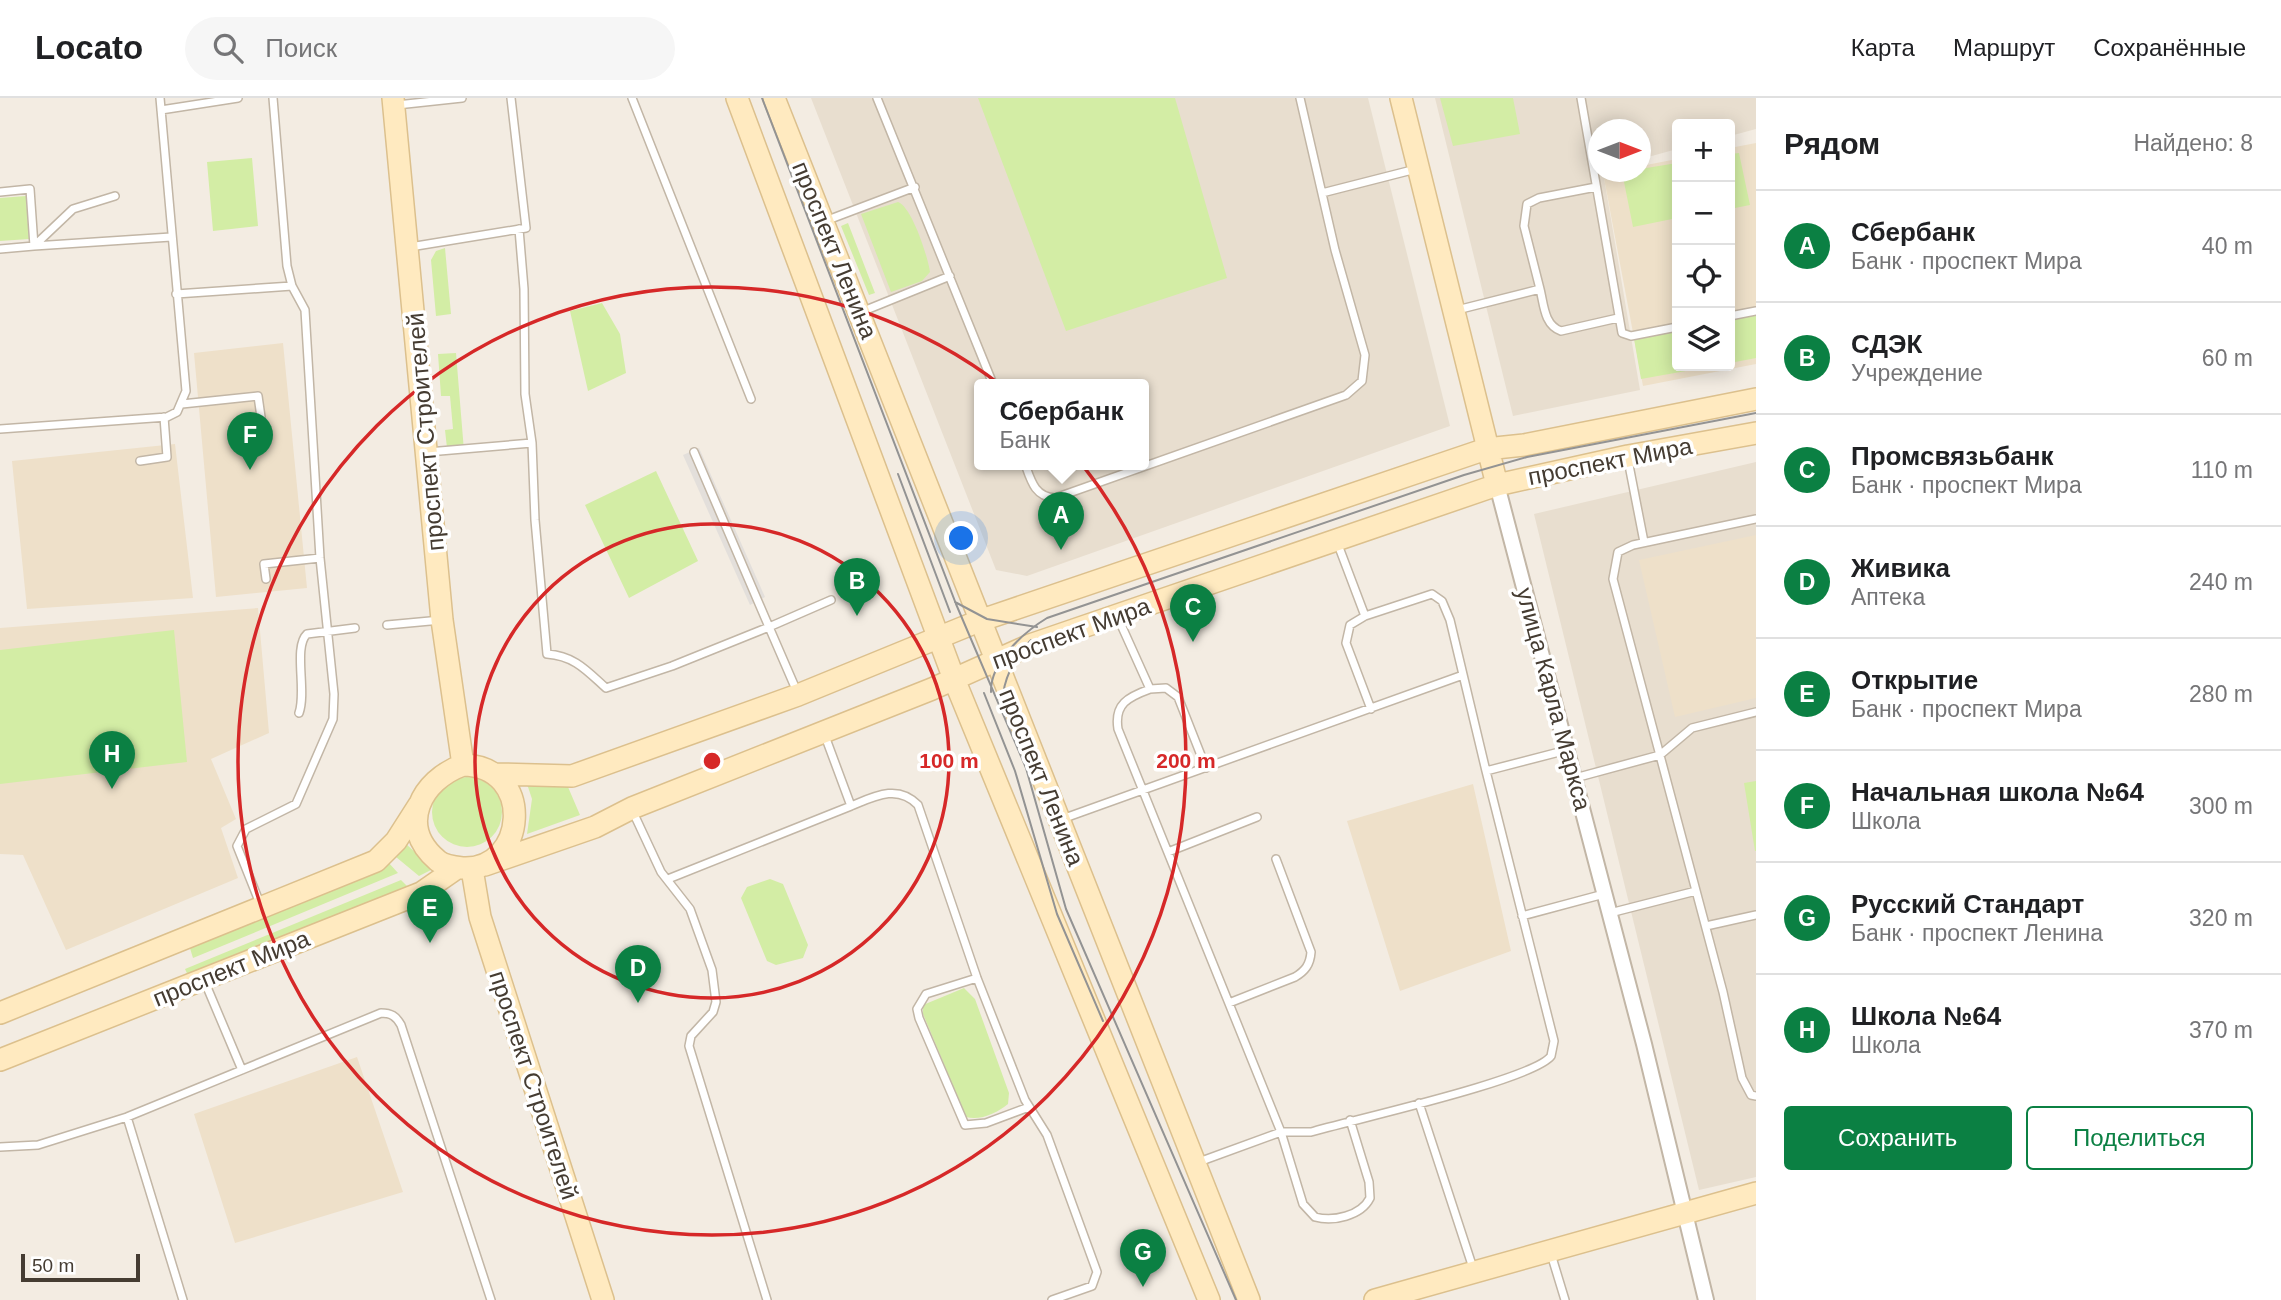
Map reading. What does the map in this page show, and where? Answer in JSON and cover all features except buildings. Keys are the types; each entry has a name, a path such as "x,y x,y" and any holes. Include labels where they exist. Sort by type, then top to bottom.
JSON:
{"main road":[{"name":"проспект Ленина","path":"737,98 954,679 1209,1300"},
{"name":"проспект Ленина","path":"774,98 1249,1300"},
{"name":"улица Карла Маркса","path":"1401,98 1497,485"},
{"name":"проспект Строителей","path":"393,102 442,620 463,765"},
{"name":"проспект Мира","path":"496,774 572,776 798,695 979,621 1486,449 1524,445 1756,399"},
{"name":"проспект Мира","path":"0,1060 421,893 471,867 595,827 632,808 954,679 995,660 1117,614 1497,485 1628,456 1756,433"},
{"path":"463,765 476,766 496,774 507,786 515,807 515,823 510,839 500,854 471,867 438,862 420,841 419,805 430,785 444,772 463,765"},
{"name":"проспект Мира","path":"0,1013 376,861 396,841 419,805"},
{"name":"проспект Строителей","path":"471,867 480,917 603,1300"},
{"path":"1375,1300 1401,1296 1475,1271 1756,1193"}],"street":[{"name":"улица Карла Маркса","path":"1497,485 1610,913 1706,1300"}],"lane":[{"path":"0,429 164,418 177,412 182,404 186,391 160,98"},
{"path":"162,110 237,98"},
{"path":"262,909 237,846 246,829 296,804 333,719 334,694 320,558 305,310 292,286 284,248 273,98"},
{"path":"393,102 463,98"},
{"path":"408,247 526,228 511,98"},
{"path":"632,98 751,398"},
{"path":"877,98 991,379"},
{"path":"1149,465 1334,399 1355,389 1362,382 1365,355 1300,98"},
{"path":"1581,98 1622,333 1627,336 1672,328"},
{"path":"1322,193 1418,168"},
{"path":"824,221 915,187"},
{"path":"1597,187 1539,198 1527,204 1524,226 1547,320 1555,329 1560,331 1618,318"},
{"path":"0,192 30,189 34,246"},
{"path":"34,246 73,209 115,196"},
{"path":"519,229 524,289 525,394 532,443 535,520 547,654 563,655 580,664 606,688 672,666 831,600"},
{"path":"0,248 172,237"},
{"path":"860,313 950,276"},
{"path":"176,294 292,286"},
{"path":"1452,311 1540,289"},
{"path":"1735,315 1756,312"},
{"path":"182,404 258,396 261,418"},
{"path":"140,461 167,457 164,418"},
{"path":"428,452 532,443"},
{"path":"694,452 798,695"},
{"path":"1628,456 1644,542"},
{"path":"1028,470 1036,490 1045,498 1055,499 1136,470"},
{"path":"1756,519 1644,542 1618,552 1613,579 1706,926 1742,1078 1751,1094 1756,1096"},
{"path":"1336,541 1365,617"},
{"path":"266,579 264,564 320,558"},
{"path":"1195,1163 1281,1132 1301,1134 1527,1071 1547,1060 1554,1050 1446,608 1437,596 1423,595 1350,625 1346,643 1371,709"},
{"path":"1117,614 1150,689"},
{"path":"387,625 442,620"},
{"path":"299,713 303,694 300,651 302,638 307,634 355,628"},
{"path":"1058,820 1463,675"},
{"path":"1206,768 1178,697 1166,688 1150,689 1122,703 1116,715 1118,729 1281,1132 1303,1204 1315,1217 1335,1219 1362,1209 1370,1198 1369,1182 1350,1120"},
{"path":"1575,778 1660,755 1692,728 1756,712"},
{"path":"823,732 851,806"},
{"path":"1486,771 1568,750"},
{"path":"668,880 851,806 892,792 910,796 918,805 976,978 1029,1107 1047,1135 1097,1272 1095,1282 1087,1289 1052,1300"},
{"path":"632,808 656,862 690,909 712,970 716,1002 713,1012 691,1036 689,1046 767,1300"},
{"path":"1168,852 1257,817"},
{"path":"1229,1003 1295,977 1304,972 1311,959 1311,952 1276,859"},
{"path":"1610,913 1696,891"},
{"path":"1522,916 1605,894"},
{"path":"1706,926 1756,915"},
{"path":"976,978 926,994 917,1009 924,1031 965,1125 986,1123 1029,1107"},
{"path":"204,979 242,1070"},
{"path":"0,1147 38,1145 127,1117 381,1013 397,1018 491,1300"},
{"path":"1419,1103 1475,1271"},
{"path":"127,1117 183,1300"},
{"path":"1550,1250 1565,1300"}],"shaded area":[{"path":"811,98 1368,98 1450,426 1027,576 996,570"},
{"path":"1435,98 1756,98 1756,129 1735,135 1735,119 1672,119 1672,150 1651,156 1651,119 1588,119 1588,182 1605,182 1640,390 1513,416"},
{"path":"1756,143 1756,364 1735,368 1735,182 1735,147"},
{"path":"1672,160 1672,371 1720,371 1643,386 1605,182 1651,182 1651,164"},
{"path":"283,343 307,588 216,597 194,353"},
{"path":"175,444 193,598 27,609 12,461"},
{"path":"699,448 765,597 750,605 683,455"},
{"path":"1756,462 1756,1177 1699,1190 1534,514"},
{"path":"1756,535 1756,698 1675,717 1639,560"},
{"path":"258,608 269,733 211,759 236,819 221,828 238,878 66,950 23,855 0,854 0,628"},
{"path":"1473,784 1511,951 1400,991 1347,821"},
{"path":"357,1057 403,1192 235,1243 194,1114"}],"green space":[{"path":"978,98 1175,98 1227,278 1066,331"},
{"path":"1440,98 1513,98 1520,134 1453,146"},
{"path":"1735,153 1739,153 1750,205 1735,208 1735,182"},
{"path":"252,158 258,226 213,231 207,162"},
{"path":"1672,164 1672,219 1633,227 1624,182 1651,182 1651,167"},
{"path":"26,196 29,239 0,241 0,198"},
{"path":"898,202 914,222 930,272 922,281 891,292 861,214"},
{"path":"848,223 875,293 869,295 841,226"},
{"path":"445,248 451,314 436,316 431,260 436,251"},
{"path":"602,303 620,334 626,373 588,391 570,311"},
{"path":"1756,308 1756,358 1735,362 1735,313"},
{"path":"1672,325 1672,371 1686,371 1641,379 1633,333"},
{"path":"456,353 464,451 447,448 445,430 453,429 450,396 441,396 438,354"},
{"path":"656,471 698,561 629,598 585,505"},
{"path":"174,630 187,762 0,784 0,650"},
{"path":"467,777 492,787 502,812 492,837 467,847 442,837 432,812 442,787"},
{"path":"526,781 568,787 580,815 527,834 532,799"},
{"path":"1756,781 1756,851 1755,851 1744,783"},
{"path":"404,842 433,869 419,876 396,857"},
{"path":"388,862 398,873 193,958 189,945"},
{"path":"770,879 783,884 808,945 803,958 776,965 767,961 741,898 747,887"},
{"path":"401,880 409,888 190,980 185,969"},
{"path":"964,988 975,999 1009,1093 1008,1104 994,1113 977,1118 966,1117 923,1014 923,1005"}],"tram line":[{"path":"762,98 956,604 1026,768 1066,909 1236,1300"},
{"path":"991,692 992,681 1002,659 1028,631 1047,618 1464,475 1527,457 1756,413"},
{"path":"898,474 950,612"},
{"path":"955,602 987,619 1037,627"},
{"path":"1003,705 1004,688 1010,670 1031,640"},
{"path":"984,693 1015,771 1057,914 1103,1021"}],"place":[{"name":"Начальная школа №64","path":"250,470"},
{"name":"Сбербанк","path":"1061,550"},
{"name":"СДЭК","path":"857,616"},
{"name":"Промсвязьбанк","path":"1193,642"},
{"name":"Школа №64","path":"112,789"},
{"name":"Открытие","path":"430,943"},
{"name":"Живика","path":"638,1003"},
{"name":"Русский Стандарт","path":"1143,1287"}]}
